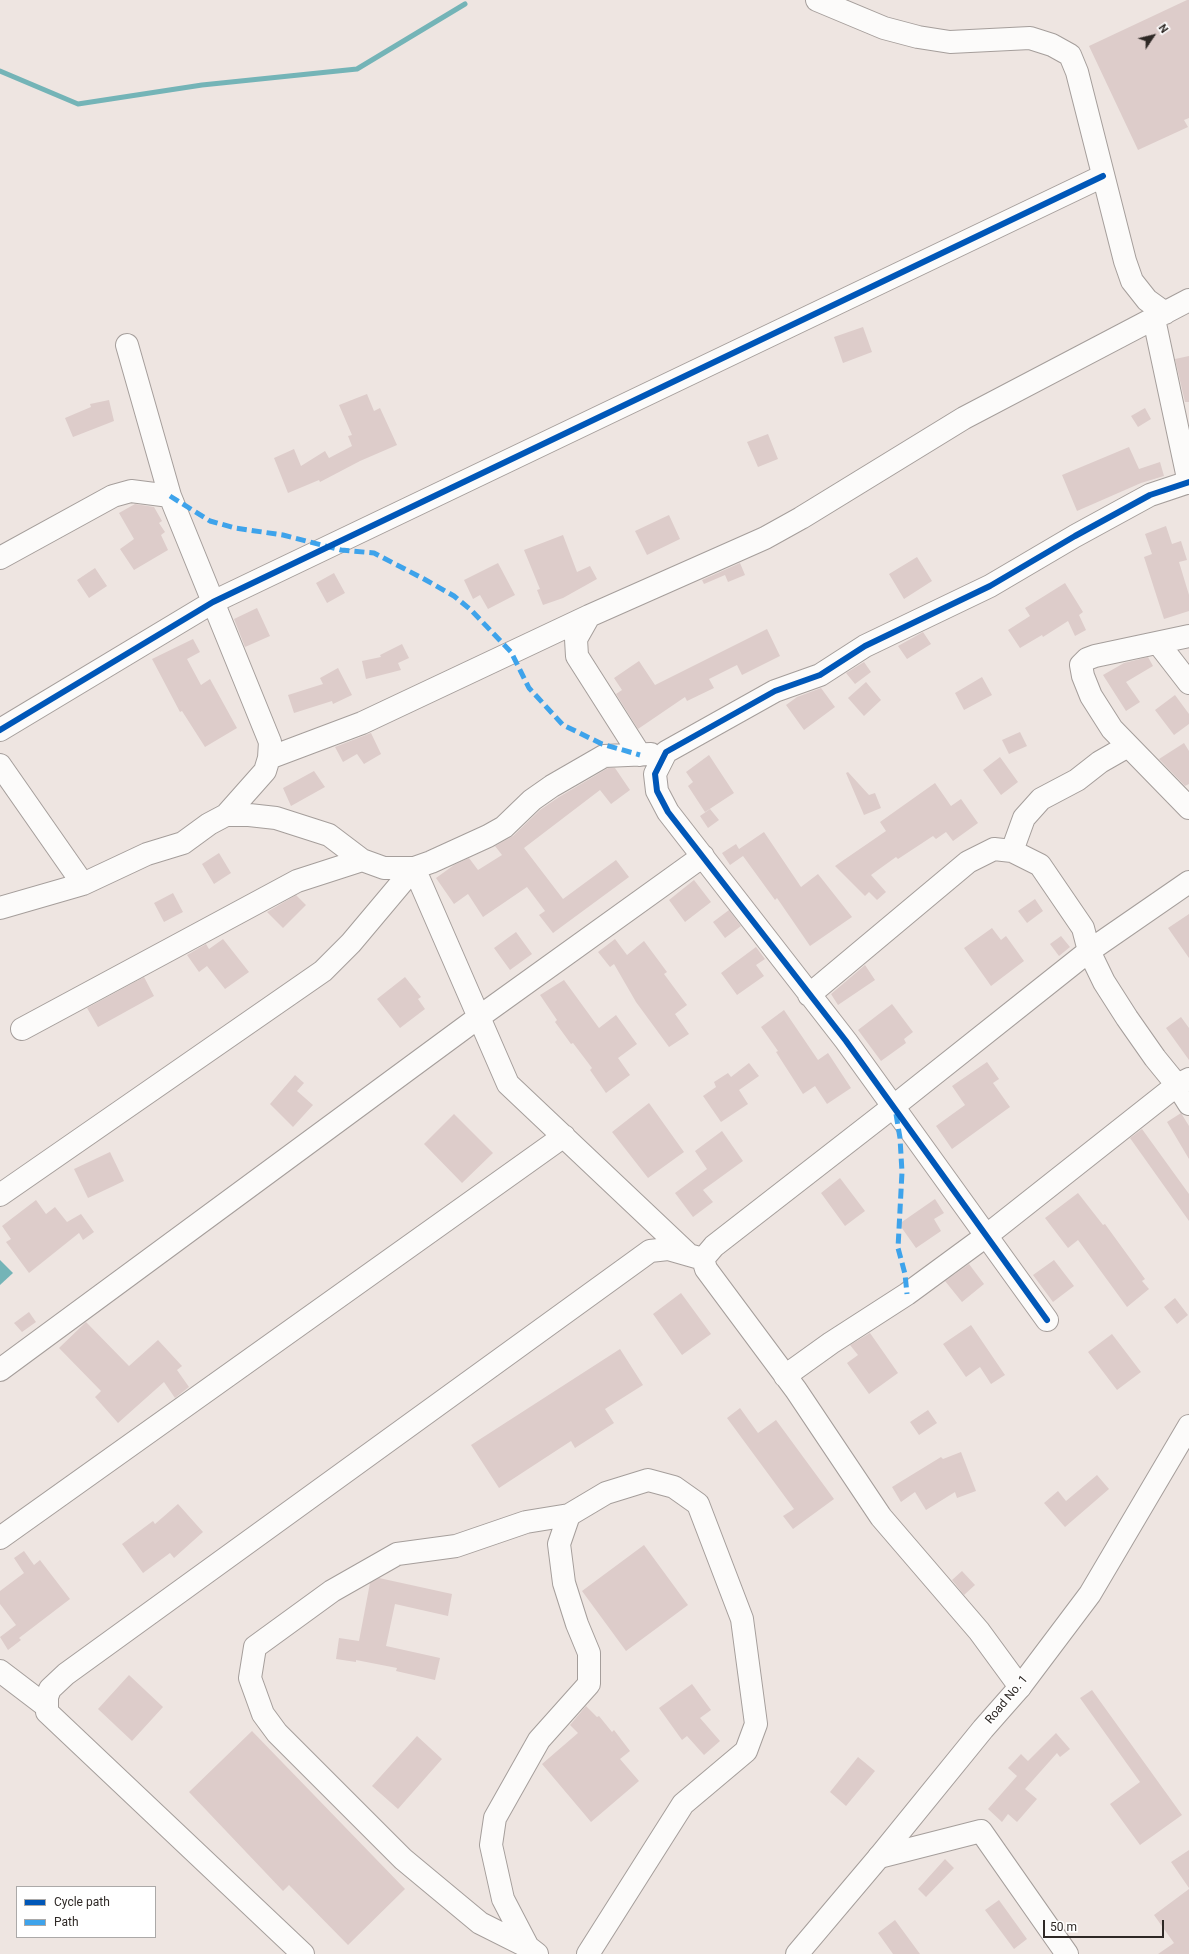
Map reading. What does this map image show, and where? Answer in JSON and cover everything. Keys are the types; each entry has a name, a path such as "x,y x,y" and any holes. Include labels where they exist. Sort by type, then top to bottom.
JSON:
{"main road":[{"path":"226,815 249,814 276,818 300,824 330,835 362,860 384,868 414,868 488,836 504,826 532,800 552,786 604,756 618,754 640,755 666,752 775,691 820,675 865,646 990,586 1075,536 1150,495 1189,483 1159,316 1132,281 1125,261 1077,72 1070,56 1062,50 1041,40 1030,38 950,42 918,37 884,28 818,0"},
{"path":"0,730 213,602 1103,176"},
{"path":"269,758 362,723 588,616 765,538 801,518 964,418 1189,300"},
{"path":"0,908 83,884 147,854 183,843 209,824 226,815 265,771 269,758 270,742 170,496 127,344"},
{"path":"0,558 113,496 131,491 170,496"},
{"path":"588,616 576,639 576,656 640,755"},
{"path":"1189,636 1095,656 1087,659 1081,666 1091,696 1112,729 1189,808"},
{"path":"1158,643 1189,683"},
{"path":"1012,851 1024,818 1041,799 1077,780 1100,762 1128,746"},
{"path":"666,752 655,774 657,791 668,812 894,1106 1047,1320"},
{"path":"0,765 83,884"},
{"path":"809,995 968,862 994,849 1012,851 1040,865 1083,928 1089,951 1104,982 1155,1058 1183,1082 1189,1104"},
{"path":"0,1370 479,1017 703,856"},
{"path":"22,1029 297,881 362,860"},
{"path":"414,868 508,1084 697,1258 785,1376 881,1516 979,1631 1020,1687"},
{"path":"0,1195 323,971 351,943 414,868"},
{"path":"697,1258 894,1106 1089,951 1189,882"},
{"path":"785,1376 831,1343 907,1294 986,1236 1183,1082"},
{"path":"0,1538 564,1136"},
{"path":"303,1954 46,1712 46,1697 50,1689 66,1674 650,1251 668,1249 697,1258"},
{"name":"Road No. 1","path":"797,1954 880,1857 983,1729 1020,1687 1090,1594 1189,1426"},
{"path":"533,1950 480,1923 403,1859 277,1733 263,1714 250,1678 255,1647 332,1591 397,1554 456,1546 526,1522 569,1515 606,1493 648,1480 674,1486 698,1504 742,1619 756,1724 746,1751 683,1804 588,1954"},
{"path":"533,1950 503,1899 491,1845 495,1818 538,1740 589,1684 589,1652 577,1624 564,1583 559,1544 569,1515"},
{"path":"0,1671 46,1706"},
{"path":"880,1857 981,1831 1067,1954"}],"water":[{"path":"0,1260 13,1273 0,1285"}],"building":[{"path":"1189,0 1189,118 1184,120 1188,127 1138,150 1089,46"},
{"path":"863,327 872,352 843,363 834,337"},
{"path":"1189,356 1189,402 1185,402 1175,359"},
{"path":"367,394 374,411 380,408 397,445 360,461 320,482 319,480 288,493 274,458 294,449 301,466 325,451 329,458 352,446 348,436 352,435 339,405"},
{"path":"109,400 114,421 73,437 65,418 91,407 90,404"},
{"path":"1145,408 1151,419 1138,427 1131,416"},
{"path":"768,434 778,459 758,467 747,442"},
{"path":"1129,447 1139,469 1160,462 1164,476 1141,483 1077,511 1062,475"},
{"path":"135,504 154,507 162,521 159,523 165,532 161,535 168,550 134,570 120,549 134,539 119,513"},
{"path":"669,515 680,539 647,555 635,531"},
{"path":"1166,526 1172,544 1181,541 1187,560 1179,562 1189,595 1189,611 1164,619 1144,557 1152,554 1145,534"},
{"path":"563,535 577,572 590,566 597,579 563,598 543,605 537,590 540,589 524,550"},
{"path":"917,557 932,581 904,599 889,574"},
{"path":"498,563 515,595 488,609 480,595 473,599 464,580"},
{"path":"740,563 745,575 728,582 725,575 704,584 702,580"},
{"path":"95,568 107,586 89,598 77,580"},
{"path":"334,573 345,593 327,603 316,583"},
{"path":"1065,583 1083,612 1079,615 1086,630 1075,636 1068,621 1043,637 1042,635 1020,648 1008,630 1030,616 1025,608"},
{"path":"257,608 270,636 245,647 234,619"},
{"path":"767,629 780,656 742,675 737,665 709,679 714,688 687,701 685,697 638,729 616,694 622,690 614,678 639,661 655,685"},
{"path":"923,632 931,644 907,659 898,646"},
{"path":"193,639 200,652 187,659 201,685 210,679 237,728 205,747 182,711 180,712 152,659"},
{"path":"402,644 409,658 398,663 401,670 366,679 362,661 381,657 380,655"},
{"path":"1148,657 1153,666 1126,682 1140,702 1126,711 1103,675 1124,663"},
{"path":"864,662 871,672 855,684 846,673"},
{"path":"338,668 352,695 333,704 332,701 294,713 288,695 323,684 320,678"},
{"path":"982,677 992,695 964,710 955,693"},
{"path":"866,682 881,700 864,716 848,698"},
{"path":"821,688 835,707 804,730 786,705 797,697"},
{"path":"1175,695 1189,714 1189,724 1174,735 1155,710"},
{"path":"1020,732 1027,746 1009,754 1002,740"},
{"path":"371,733 381,754 364,764 357,754 343,762 335,747"},
{"path":"1184,743 1189,751 1189,784 1185,786 1159,759"},
{"path":"709,755 734,793 705,812 688,786 693,782 686,772"},
{"path":"1000,757 1018,782 1001,795 983,770"},
{"path":"608,768 615,768 630,790 611,804 600,790 524,848 563,899 616,860 629,877 553,933 539,915 545,911 527,887 483,917 468,894 454,904 436,878 454,865 469,858 478,870 502,855 495,846 513,836 540,810"},
{"path":"314,771 325,787 291,806 283,788"},
{"path":"848,772 869,795 875,793 881,808 864,815 846,773"},
{"path":"935,783 951,806 961,799 978,823 953,841 946,832 936,839 933,836 898,859 896,857 871,875 886,892 877,900 869,892 865,896 835,866 886,831 880,822"},
{"path":"710,809 719,820 708,828 700,816"},
{"path":"764,832 801,887 818,874 852,917 810,946 777,898 775,900 743,856 730,865 722,853 736,844 739,849"},
{"path":"219,853 231,873 214,884 202,864"},
{"path":"694,880 711,902 685,922 669,900"},
{"path":"173,893 183,912 164,922 154,903"},
{"path":"296,895 306,905 283,928 267,912"},
{"path":"1035,899 1043,911 1027,923 1018,911"},
{"path":"729,910 741,926 725,938 713,922"},
{"path":"1189,914 1189,958 1168,928"},
{"path":"992,928 1001,940 1006,936 1024,961 991,986 964,948"},
{"path":"516,932 532,954 510,970 494,948"},
{"path":"1061,936 1070,947 1059,956 1050,944"},
{"path":"223,939 249,972 225,989 207,966 199,972 187,955 206,944 209,949"},
{"path":"615,939 627,955 644,941 667,972 664,974 687,1005 675,1014 689,1034 669,1047 636,1002 614,964 610,967 598,952"},
{"path":"756,947 765,959 756,965 764,976 737,995 721,973"},
{"path":"865,965 875,980 838,1005 831,994"},
{"path":"144,977 154,996 98,1027 87,1008"},
{"path":"405,977 421,997 418,999 425,1009 400,1028 377,999"},
{"path":"564,980 599,1028 616,1015 637,1044 618,1058 630,1075 606,1093 590,1070 592,1068 573,1043 571,1044 555,1022 557,1020 540,995"},
{"path":"892,1004 913,1032 904,1039 906,1043 881,1061 858,1030"},
{"path":"784,1010 818,1060 828,1053 851,1088 827,1104 815,1086 803,1094 776,1052 778,1051 761,1027"},
{"path":"1181,1017 1189,1028 1189,1060 1166,1028"},
{"path":"987,1062 999,1079 993,1083 1010,1107 952,1149 936,1126 965,1105 952,1086"},
{"path":"749,1063 759,1076 739,1090 748,1104 721,1122 703,1096 716,1087 714,1082 728,1073 731,1077"},
{"path":"295,1075 304,1083 297,1091 313,1105 293,1127 270,1104"},
{"path":"649,1103 684,1152 648,1178 612,1132"},
{"path":"1181,1113 1189,1126 1189,1159 1167,1122"},
{"path":"454,1114 493,1153 462,1183 424,1144"},
{"path":"1142,1129 1189,1194 1189,1221 1130,1138"},
{"path":"722,1131 743,1161 703,1190 713,1202 693,1217 675,1193 707,1169 695,1151"},
{"path":"110,1152 124,1181 88,1198 74,1169"},
{"path":"840,1178 865,1211 845,1226 821,1193"},
{"path":"1078,1193 1103,1225 1105,1224 1145,1279 1142,1281 1149,1289 1127,1307 1078,1240 1068,1248 1045,1218"},
{"path":"935,1199 944,1213 934,1219 941,1231 916,1248 899,1224"},
{"path":"36,1200 46,1214 55,1207 67,1222 81,1214 94,1232 83,1240 79,1233 29,1273 6,1242 11,1239 2,1226"},
{"path":"1054,1260 1074,1286 1053,1302 1033,1275"},
{"path":"969,1264 984,1284 962,1302 945,1281"},
{"path":"681,1293 711,1334 682,1355 653,1314"},
{"path":"1175,1298 1188,1315 1177,1324 1164,1307"},
{"path":"29,1312 36,1322 22,1332 14,1323"},
{"path":"86,1322 129,1366 158,1340 182,1366 177,1370 189,1387 175,1398 164,1382 118,1423 95,1397 101,1391 59,1348"},
{"path":"971,1325 1005,1375 991,1384 980,1367 966,1377 943,1344"},
{"path":"870,1333 898,1373 869,1394 847,1363 858,1355 850,1345"},
{"path":"1112,1334 1141,1372 1117,1390 1088,1352"},
{"path":"620,1349 643,1385 605,1409 614,1423 575,1448 571,1441 499,1488 471,1445"},
{"path":"740,1408 758,1433 776,1420 834,1499 793,1529 783,1516 794,1509 727,1418"},
{"path":"928,1410 937,1423 919,1435 910,1422"},
{"path":"961,1452 976,1491 957,1498 955,1492 926,1510 915,1492 901,1502 892,1487 941,1457 943,1459"},
{"path":"1097,1475 1109,1489 1065,1527 1044,1503 1058,1491 1066,1501"},
{"path":"178,1504 203,1532 174,1558 170,1553 143,1573 122,1544 153,1521 155,1524"},
{"path":"644,1545 688,1605 626,1651 582,1591"},
{"path":"24,1551 34,1565 40,1560 70,1599 19,1638 21,1640 8,1650 0,1637 16,1625 0,1604 0,1591 24,1573 14,1558"},
{"path":"962,1571 975,1585 964,1595 952,1580"},
{"path":"379,1578 452,1594 448,1616 395,1604 386,1646 440,1658 435,1680 396,1671 397,1668 356,1660 356,1662 336,1659 339,1638 359,1641 370,1583"},
{"path":"129,1675 163,1707 132,1741 98,1709"},
{"path":"692,1684 711,1710 700,1718 720,1741 704,1755 687,1736 682,1740 659,1708"},
{"path":"1092,1690 1182,1815 1140,1845 1110,1804 1140,1782 1080,1698"},
{"path":"586,1706 597,1717 599,1716 612,1732 614,1730 630,1751 620,1759 639,1781 591,1822 542,1764 578,1733 570,1725"},
{"path":"252,1731 405,1889 348,1945 289,1885 283,1891 189,1792"},
{"path":"1056,1733 1070,1749 1060,1757 1057,1753 1025,1789 1037,1799 1017,1822 1008,1814 1002,1822 988,1809 1017,1776 1008,1768 1021,1754 1028,1761"},
{"path":"417,1736 442,1759 398,1809 372,1786"},
{"path":"858,1757 875,1771 846,1806 830,1792"},
{"path":"1189,1850 1189,1888 1171,1862"},
{"path":"945,1859 954,1868 926,1897 918,1889"},
{"path":"1189,1889 1189,1954 1158,1954 1174,1943 1154,1915"},
{"path":"999,1900 1027,1939 1014,1949 985,1910"},
{"path":"895,1920 920,1954 893,1954 878,1933"}],"waterway":[{"path":"0,71 78,104 202,85 357,69 465,4"}],"marked path":[{"path":"170,496 210,521 235,528 283,535 341,550 374,553 424,579 454,596 471,610 511,652 529,688 563,725 602,744 640,755"},
{"path":"896,1114 900,1138 902,1172 898,1248 905,1274 907,1294"}],"cycle path":[{"path":"0,730 213,602 1103,176"},
{"path":"1047,1320 846,1041 668,812 657,791 655,774 666,752 775,691 820,675 865,646 990,586 1075,536 1150,495 1189,482"}]}
